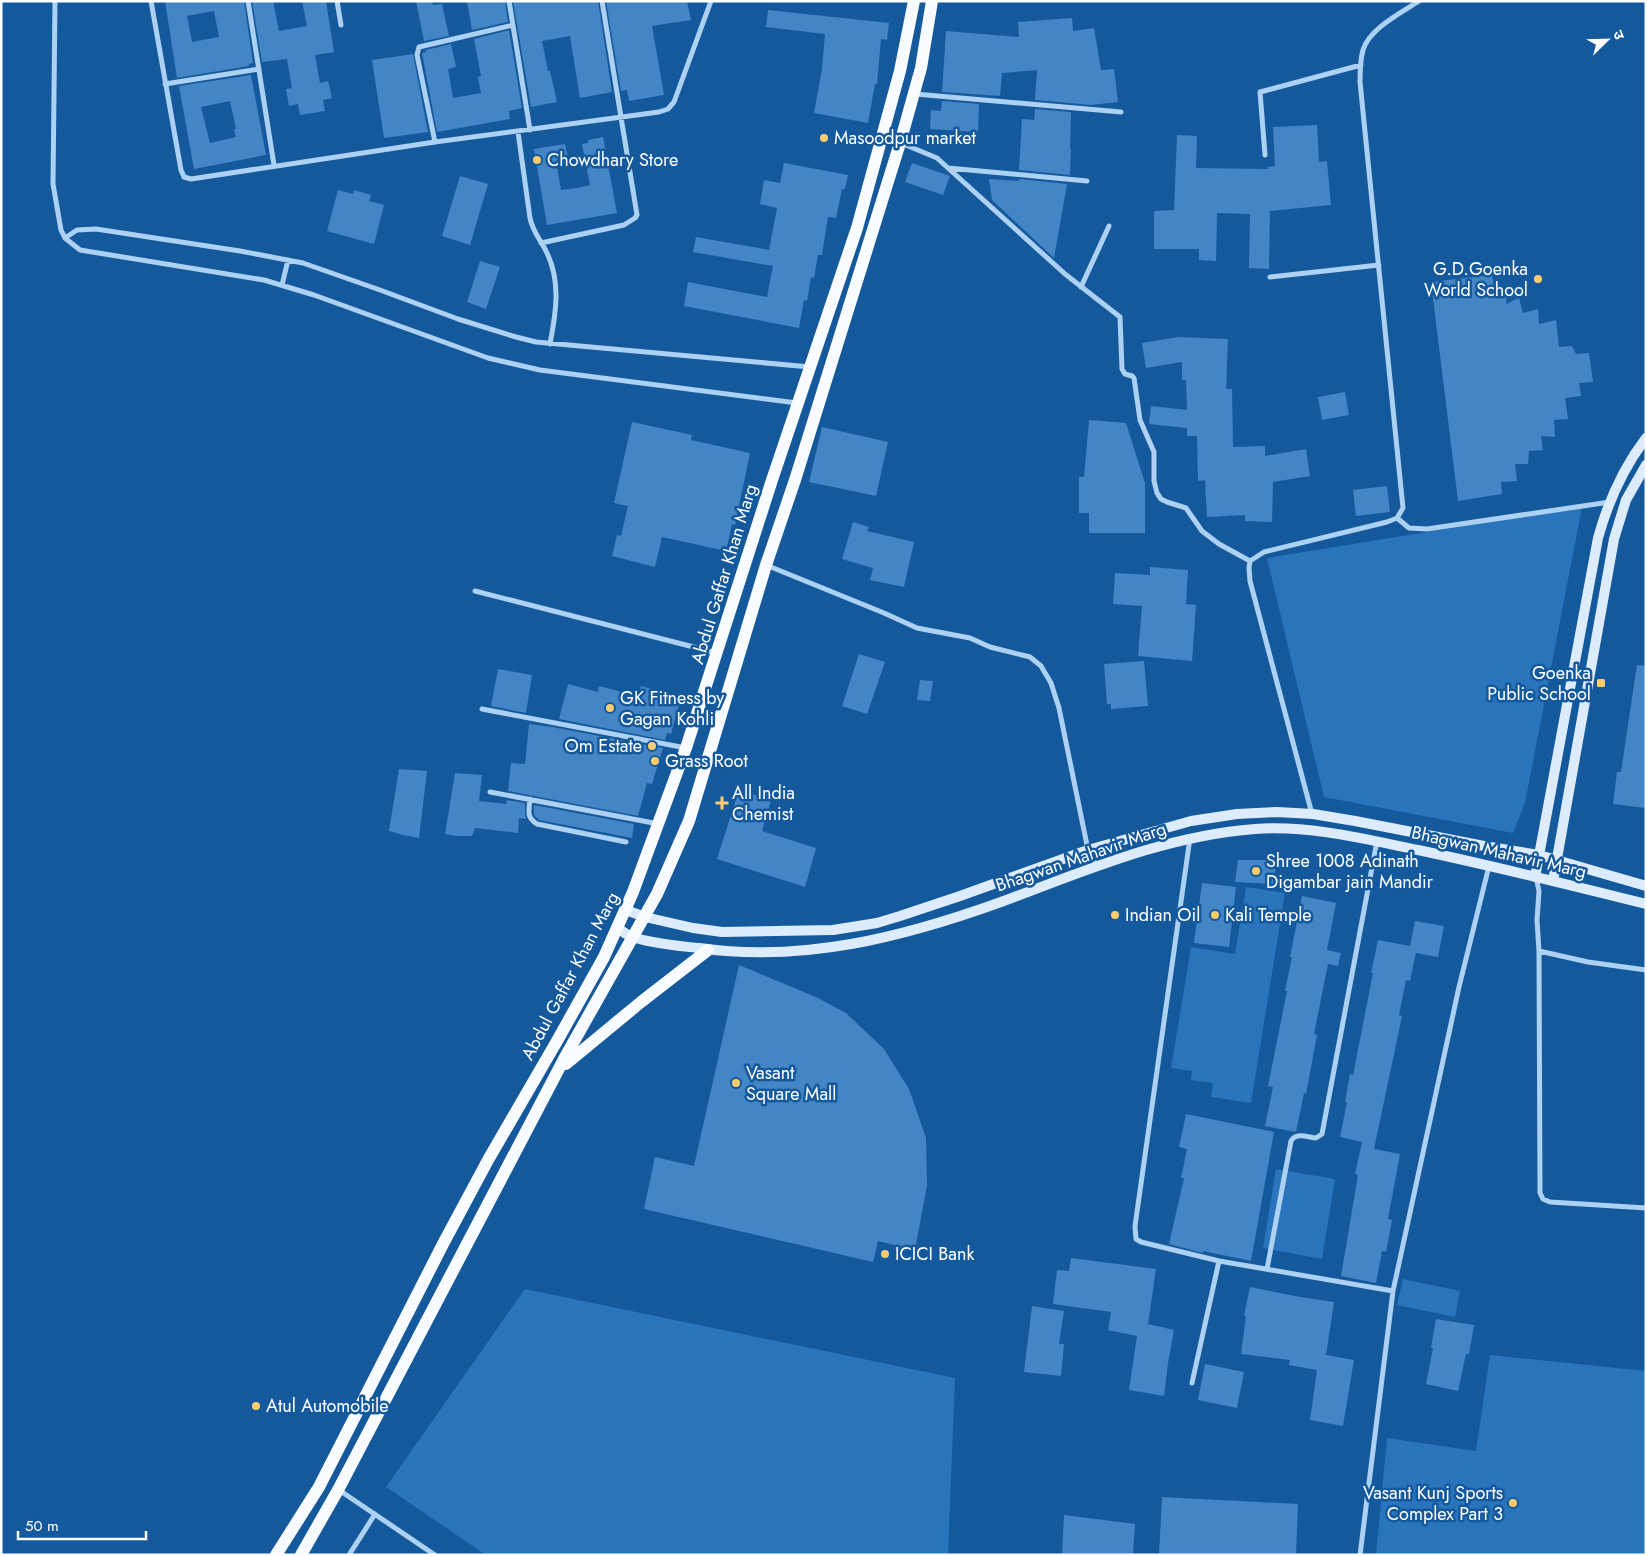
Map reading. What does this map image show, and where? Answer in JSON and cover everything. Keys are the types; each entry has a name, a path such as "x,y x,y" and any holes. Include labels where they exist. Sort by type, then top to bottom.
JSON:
{"main road":[{"name":"Abdul Gaffar Khan Marg","path":"276,1555 319,1488 479,1177 604,957 626,910 686,748 772,480 857,228 900,70 914,1"},
{"name":"Abdul Gaffar Khan Marg","path":"301,1555 338,1490 560,1068 645,917 689,821 766,565 795,480 900,143 921,68 932,1"},
{"path":"560,1068 647,996 708,950"}],"street":[{"path":"55,1 53,184 60,223 65,238 80,250 264,280 314,295 465,350 510,364 540,370 798,404"},
{"path":"151,1 181,170 184,177 191,178 435,142 621,118 668,109 674,102 712,1"},
{"path":"248,1 274,165"},
{"path":"337,1 341,25"},
{"path":"509,1 530,130"},
{"path":"541,243 624,225 635,218 637,210 602,1"},
{"path":"1250,560 1264,552 1387,522 1397,518 1402,508 1403,501 1360,82 1363,50 1369,38 1377,30 1419,1"},
{"path":"435,142 417,55 419,47 513,25"},
{"path":"1264,155 1260,92 1361,64"},
{"path":"165,84 259,69"},
{"path":"914,94 1121,112"},
{"path":"518,132 533,230 547,252 556,280 556,316 550,344"},
{"path":"900,143 937,158 1065,274 1120,316 1122,369 1124,374 1134,378 1140,420 1154,452 1154,481 1157,494 1167,502 1186,508 1202,531 1219,544 1250,560"},
{"path":"948,168 1087,181"},
{"path":"1081,287 1109,226"},
{"path":"65,238 78,230 96,228 288,260 325,270 487,328 516,337 550,344 810,367"},
{"path":"282,285 288,260"},
{"path":"1270,277 1378,265"},
{"path":"1646,438 1629,463 1610,502 1598,538 1536,877 1538,885 1537,920 1539,951 1540,1192 1543,1199 1568,1204 1646,1208"},
{"path":"1553,881 1614,538 1626,500 1646,465"},
{"path":"1397,518 1409,528 1427,529 1610,502"},
{"path":"1250,560 1250,581 1312,814"},
{"path":"766,565 917,628 970,638 990,647 1030,657 1041,666 1052,683 1059,708 1088,850 1097,865"},
{"path":"475,591 717,653"},
{"path":"482,709 686,748"},
{"path":"490,792 659,824"},
{"path":"530,799 529,812 531,820 537,824 626,842"},
{"name":"Bhagwan Mahavir Marg","path":"626,910 645,917 693,928 722,932 833,930 878,923 1088,850 1191,821 1237,814 1277,812 1312,814 1355,821 1539,855 1646,886"},
{"name":"Bhagwan Mahavir Marg","path":"618,928 633,938 708,950 784,953 856,944 882,939 965,914 1142,850 1219,832 1274,828 1314,831 1377,841 1490,865 1646,904"},
{"path":"1190,838 1135,1232 1136,1239 1141,1242 1219,1261 1393,1291"},
{"path":"1267,1269 1290,1141 1296,1135 1316,1138 1322,1134 1377,841"},
{"path":"1360,1555 1393,1291 1459,987 1490,865"},
{"path":"1539,951 1588,962 1646,970"},
{"path":"1192,1383 1219,1261"},
{"path":"338,1490 435,1555"},
{"path":"349,1555 375,1514"}],"shaded area":[{"path":"1582,507 1525,803 1513,833 1324,797 1267,558"},
{"path":"1246,887 1285,893 1251,1103 1211,1097 1213,1083 1191,1080 1192,1071 1171,1068 1191,947 1235,954"},
{"path":"1276,1169 1335,1179 1322,1259 1263,1248"},
{"path":"1403,1279 1460,1291 1455,1317 1397,1305"},
{"path":"525,1289 955,1378 948,1555 486,1555 386,1487"},
{"name":"Vasant Kunj Sports Complex Part 3","path":"1490,1355 1646,1371 1646,1555 1376,1555 1387,1438 1476,1451"}],"building":[{"path":"165,1 244,1 253,63 249,64 249,66 177,78","holes":["214,11 219,37 192,42 187,16"]},
{"path":"252,1 273,1 279,31 307,26 302,1 326,1 334,52 315,55 320,83 328,81 332,98 323,100 325,111 300,115 298,104 289,106 286,89 292,88 287,59 262,62"},
{"path":"416,1 432,1 433,5 442,4 449,36 424,41"},
{"path":"467,1 505,1 508,22 472,30"},
{"path":"513,1 598,1 612,92 580,98 570,36 542,41 557,102 531,107"},
{"path":"606,1 687,1 691,20 652,26 664,95 629,101 627,90 621,91"},
{"path":"768,10 889,23 887,40 881,39 877,84 875,84 868,123 814,113 822,69 825,34 766,27"},
{"path":"1072,18 1073,31 1094,28 1101,70 1114,69 1118,102 1091,105 1035,100 1037,70 1002,73 1000,96 942,92 946,31 1019,37 1018,22"},
{"path":"509,30 522,108 509,111 510,119 437,132 422,53 426,52 426,50 451,44 456,67 448,69 453,98 481,93 478,77 481,76 474,39"},
{"path":"413,54 428,132 384,138 372,60"},
{"path":"251,75 266,155 194,169 179,86","holes":["230,101 236,129 234,129 236,137 210,143 201,107"]},
{"path":"942,101 979,104 978,132 930,129 931,110 941,111"},
{"path":"1035,109 1071,112 1070,175 1019,170 1022,119 1034,120"},
{"path":"1317,125 1319,162 1327,161 1331,205 1270,211 1269,269 1249,268 1250,214 1217,213 1216,261 1199,260 1199,249 1154,249 1154,211 1174,210 1177,135 1197,136 1196,168 1268,169 1267,167 1275,166 1273,127"},
{"path":"603,137 617,213 547,225 534,149 565,144 568,158 556,161 561,190 577,188 590,185 582,144 588,143 588,140"},
{"path":"784,163 848,175 845,189 842,189 836,218 828,217 822,255 818,255 814,278 811,277 807,301 804,300 799,328 684,306 688,282 767,297 773,266 693,252 696,237 769,250 777,208 760,204 764,180 780,183"},
{"path":"912,163 950,176 943,195 905,182"},
{"path":"460,176 488,184 470,245 442,236"},
{"path":"989,179 1019,181 1019,179 1067,184 1054,258 992,200"},
{"path":"338,190 353,194 354,190 371,195 369,201 384,205 374,244 327,231"},
{"path":"480,261 500,267 486,309 467,302"},
{"path":"1492,275 1494,290 1507,288 1506,304 1519,298 1523,313 1538,309 1539,324 1556,320 1559,347 1572,346 1576,354 1589,353 1593,382 1579,383 1581,396 1565,398 1568,419 1554,420 1555,437 1541,436 1543,450 1529,451 1528,464 1515,464 1517,481 1501,482 1502,494 1458,501 1431,282"},
{"path":"1178,337 1228,339 1226,389 1232,389 1233,447 1265,446 1265,456 1306,449 1310,476 1273,482 1272,522 1245,521 1245,515 1207,517 1205,480 1198,481 1197,436 1187,436 1187,428 1149,424 1151,406 1187,410 1186,380 1182,380 1182,362 1146,368 1142,343"},
{"path":"1345,392 1349,415 1322,420 1318,397"},
{"path":"1089,420 1126,423 1145,483 1145,533 1089,533 1089,513 1079,513 1079,477 1084,477"},
{"path":"632,422 692,435 691,440 750,453 735,525 732,524 726,551 662,537 655,567 612,556 617,535 621,536 628,506 614,503"},
{"path":"822,427 888,442 876,496 809,482"},
{"path":"1387,486 1390,512 1356,516 1353,490"},
{"path":"853,522 869,527 867,531 914,542 904,587 870,580 873,568 842,559"},
{"path":"1150,567 1188,570 1186,604 1196,605 1192,661 1138,656 1142,606 1113,604 1115,573 1150,575"},
{"path":"859,654 885,662 867,714 842,706"},
{"path":"1144,661 1148,706 1111,709 1111,704 1107,704 1104,664"},
{"path":"1637,665 1646,666 1646,808 1613,804 1617,772 1621,772"},
{"path":"498,669 532,675 526,713 491,706"},
{"path":"920,680 933,681 930,701 917,700"},
{"path":"568,684 598,692 599,686 638,696 641,686 681,697 671,734 667,733 665,740 559,719"},
{"path":"529,724 663,748 652,784 647,783 638,816 508,791 511,763 525,764"},
{"path":"399,769 427,771 419,838 389,831"},
{"path":"455,773 482,775 479,801 506,804 507,800 525,803 526,819 519,818 518,833 475,828 472,836 445,834"},
{"path":"739,790 771,800 762,831 816,848 805,887 717,859"},
{"path":"534,805 634,824 632,838 539,820 534,815"},
{"name":"Shree 1008 Adinath Digambar jain Mandir","path":"1238,860 1277,860 1273,884 1235,882"},
{"name":"Kali Temple","path":"1202,883 1236,887 1229,947 1194,943"},
{"path":"1302,896 1336,903 1327,950 1341,953 1338,966 1328,964 1314,1034 1317,1035 1306,1094 1304,1093 1296,1132 1265,1126 1273,1087 1268,1086 1287,991 1285,991 1292,957 1290,957"},
{"path":"1415,921 1444,926 1438,957 1416,953 1410,981 1406,980 1399,1015 1402,1016 1374,1149 1400,1154 1388,1219 1392,1220 1386,1252 1382,1251 1376,1283 1341,1276 1358,1175 1355,1174 1362,1142 1340,1137 1350,1074 1353,1075 1378,940 1410,946"},
{"path":"739,965 818,998 846,1013 884,1049 909,1089 926,1138 927,1185 915,1250 878,1241 873,1262 644,1209 655,1157 694,1166"},
{"path":"1186,1114 1274,1132 1251,1261 1203,1251 1203,1253 1169,1244 1184,1178 1181,1178 1187,1149 1179,1147"},
{"path":"1071,1258 1156,1269 1148,1324 1174,1330 1164,1396 1129,1390 1137,1336 1108,1330 1111,1312 1053,1304 1057,1270 1069,1271"},
{"path":"1250,1287 1334,1302 1326,1355 1354,1360 1343,1426 1310,1420 1317,1370 1289,1365 1290,1360 1241,1354 1246,1316 1244,1316"},
{"path":"1032,1306 1064,1311 1059,1344 1064,1344 1061,1376 1024,1372"},
{"path":"1436,1319 1474,1325 1469,1354 1466,1354 1458,1391 1426,1384"},
{"path":"1205,1364 1244,1372 1237,1408 1198,1400"},
{"path":"1162,1497 1298,1504 1296,1555 1159,1555"},
{"path":"1064,1515 1135,1524 1133,1555 1062,1555"}],"place":[{"name":"Masoodpur market","path":"824,138"},
{"name":"Chowdhary Store","path":"537,160"},
{"name":"G.D.Goenka World School","path":"1538,279"},
{"name":"Goenka Public School","path":"1601,683"},
{"name":"GK Fitness by Gagan Kohli","path":"610,708"},
{"name":"Om Estate","path":"652,746"},
{"name":"Grass Root","path":"655,761"},
{"name":"All India Chemist","path":"722,803"},
{"name":"Shree 1008 Adinath Digambar jain Mandir","path":"1256,871"},
{"name":"Indian Oil","path":"1115,915"},
{"name":"Kali Temple","path":"1215,915"},
{"name":"Vasant Square Mall","path":"736,1083"},
{"name":"ICICI Bank","path":"885,1254"},
{"name":"Atul Automobile","path":"256,1406"},
{"name":"Vasant Kunj Sports Complex Part 3","path":"1513,1503"}]}
